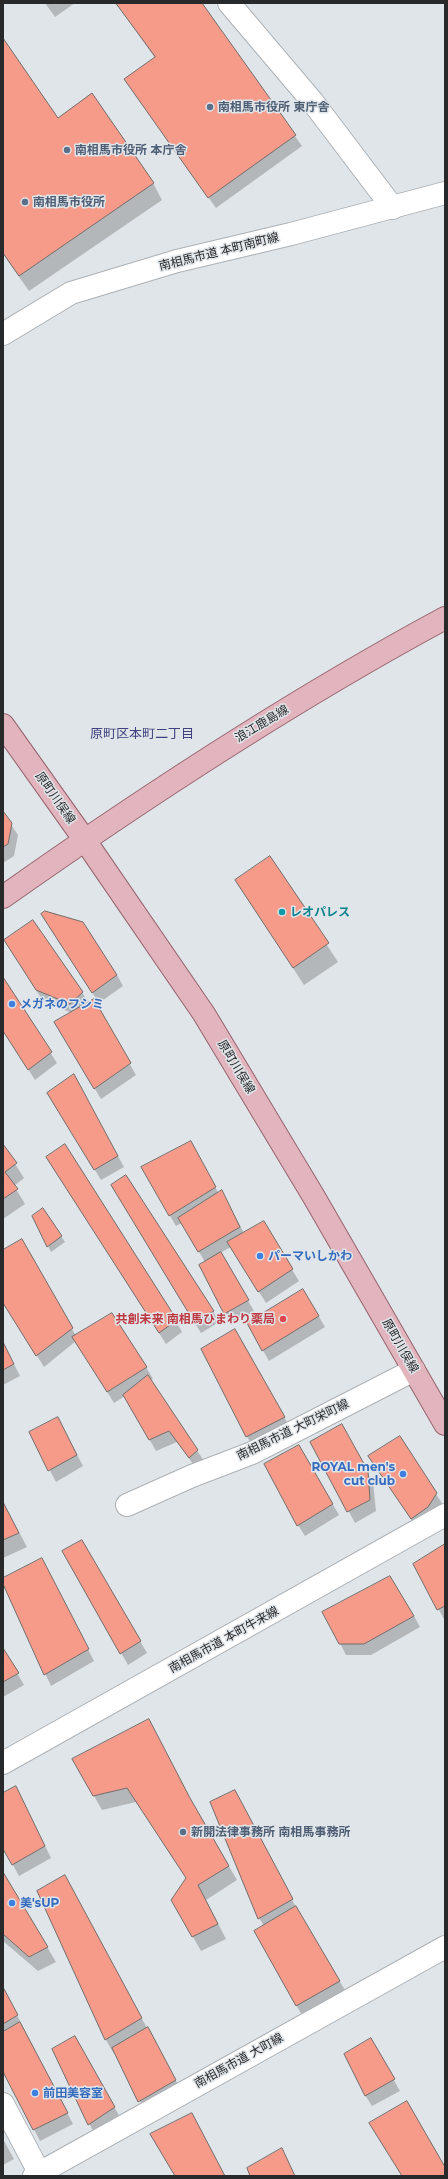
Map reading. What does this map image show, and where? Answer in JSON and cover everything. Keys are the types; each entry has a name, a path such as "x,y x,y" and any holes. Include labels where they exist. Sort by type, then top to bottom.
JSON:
{"main road":[{"name":"浪江鹿島線","path":"3,897 84,839 205,759 364,662 445,618"},
{"name":"原町川俣線","path":"3,725 84,839 204,1014 314,1197 445,1424"}],"street":[{"path":"228,3 312,101 393,208"},
{"name":"南相馬市道 本町南町線","path":"3,334 71,293 177,261 393,208 445,193"},
{"name":"南相馬市道 大町栄町線","path":"127,1505 192,1476 252,1453 414,1370"},
{"name":"南相馬市道 本町牛来線","path":"3,1763 445,1516"},
{"name":"南相馬市道 大町線","path":"38,2175 445,1947"},
{"path":"3,2104 38,2175"}],"building":[{"name":"南相馬市役所 東庁舎","path":"116,3 202,3 296,135 208,198 124,79 155,57"},
{"name":"南相馬市役所 本庁舎","path":"3,38 58,118 92,93 154,183 19,276 3,253"},
{"path":"3,811 12,823 8,844 3,847"},
{"name":"レオパレス","path":"270,856 329,943 293,968 235,880"},
{"path":"45,911 83,922 117,975 92,993 41,914"},
{"path":"33,920 83,992 70,1004 36,990 4,940"},
{"name":"メガネのフシミ","path":"3,977 52,1052 28,1070 3,1031"},
{"path":"94,999 131,1063 94,1089 54,1022"},
{"path":"74,1074 118,1156 94,1170 47,1093"},
{"path":"191,1141 216,1187 169,1216 141,1167"},
{"path":"3,1144 17,1163 5,1172 18,1189 3,1199"},
{"path":"65,1144 177,1320 159,1333 46,1157"},
{"path":"126,1175 214,1311 194,1322 111,1185"},
{"path":"222,1190 240,1227 198,1252 178,1218"},
{"path":"43,1208 62,1236 47,1247 32,1216"},
{"name":"パーマいしかわ","path":"264,1221 293,1269 258,1292 227,1242"},
{"path":"22,1239 73,1328 36,1356 3,1303 3,1250"},
{"path":"221,1252 249,1300 224,1314 199,1265"},
{"name":"共創未来 南相馬ひまわり薬局","path":"303,1289 319,1316 262,1351 247,1323"},
{"path":"112,1313 147,1367 107,1392 72,1337"},
{"path":"235,1329 285,1417 246,1437 201,1349"},
{"path":"3,1342 14,1364 3,1370"},
{"path":"148,1375 198,1450 189,1458 169,1431 149,1440 123,1395"},
{"path":"58,1417 77,1455 48,1471 29,1432"},
{"path":"342,1424 368,1471 370,1500 347,1512 310,1442"},
{"name":"ROYAL men's cut club","path":"400,1436 437,1493 428,1507 411,1519 368,1456"},
{"path":"299,1445 333,1504 297,1526 264,1464"},
{"path":"3,1502 19,1533 3,1540"},
{"path":"82,1540 141,1641 120,1654 62,1551"},
{"path":"445,1544 445,1606 437,1610 413,1564"},
{"path":"42,1558 89,1649 44,1675 3,1584 3,1578"},
{"path":"390,1576 414,1616 364,1644 339,1644 322,1612"},
{"path":"3,1648 19,1673 3,1682"},
{"name":"新開法律事務所 南相馬事務所","path":"149,1719 190,1798 229,1866 198,1885 218,1924 192,1937 171,1900 186,1878 127,1788 93,1796 72,1759"},
{"path":"16,1786 45,1846 12,1865 3,1849 3,1793"},
{"path":"235,1790 293,1899 258,1919 210,1802"},
{"name":"美'sUP","path":"3,1872 48,1947 29,1957 3,1934"},
{"path":"65,1875 142,2018 105,2040 37,1891"},
{"path":"296,1906 340,1981 296,2006 254,1931"},
{"path":"3,1987 18,2015 3,2024"},
{"name":"前田美容室","path":"20,2022 68,2113 33,2130 3,2072 3,2032"},
{"path":"148,2027 176,2080 138,2102 112,2048"},
{"path":"75,2036 115,2107 88,2125 52,2049"},
{"path":"371,2038 395,2079 365,2096 344,2054"},
{"path":"407,2101 445,2167 445,2176 402,2176 369,2123"},
{"path":"192,2113 225,2176 175,2176 150,2134"},
{"path":"282,2148 295,2176 250,2176 247,2168"}],"place":[{"name":"南相馬市役所 東庁舎","path":"210,107"},
{"name":"南相馬市役所 本庁舎","path":"67,150"},
{"name":"南相馬市役所","path":"25,202"},
{"name":"レオパレス","path":"282,912"},
{"name":"メガネのフシミ","path":"12,1004"},
{"name":"パーマいしかわ","path":"260,1256"},
{"name":"共創未来 南相馬ひまわり薬局","path":"283,1319"},
{"name":"ROYAL men's cut club","path":"403,1474"},
{"name":"新開法律事務所 南相馬事務所","path":"183,1832"},
{"name":"美'sUP","path":"12,1903"},
{"name":"前田美容室","path":"35,2093"}],"district":[{"name":"原町区本町二丁目","path":"142,734"}]}
